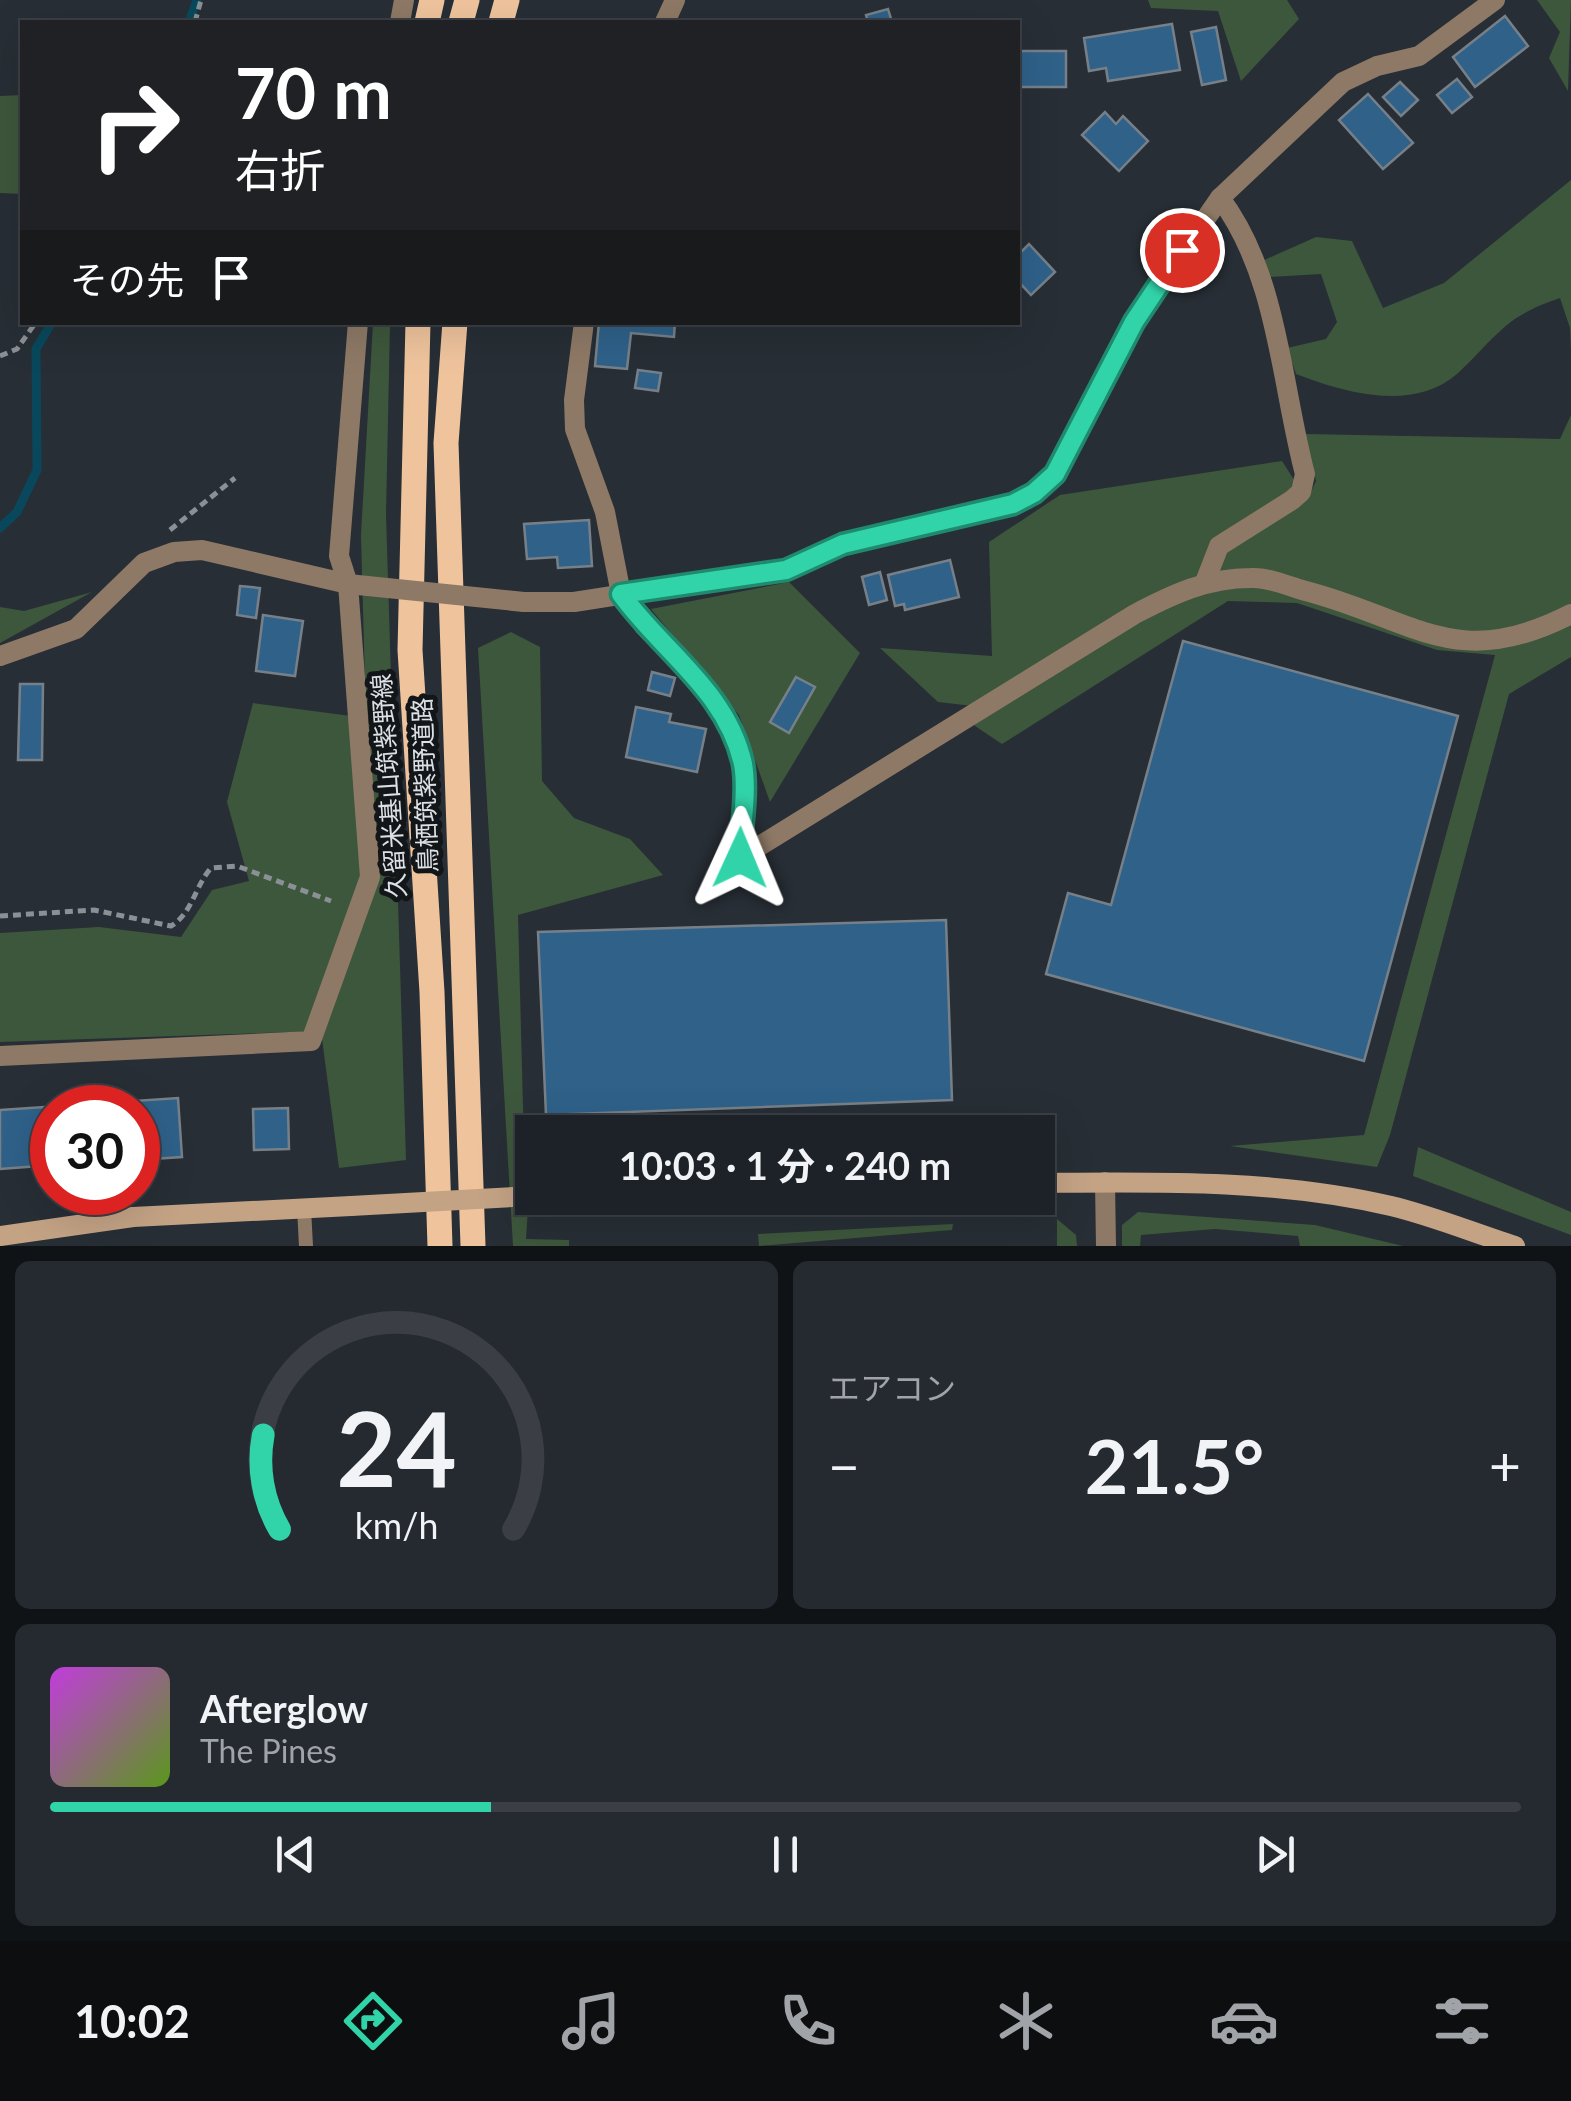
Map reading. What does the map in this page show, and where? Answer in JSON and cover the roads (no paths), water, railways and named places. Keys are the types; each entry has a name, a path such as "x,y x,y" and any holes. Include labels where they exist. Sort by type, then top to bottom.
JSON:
{"main road":[{"name":"久留米基山筑紫野線","path":"418,325 410,650 432,992 440,1246"},
{"name":"鳥栖筑紫野道路","path":"455,325 446,461 473,1246"}],"street":[{"path":"0,656 76,629 144,562 174,552 202,550 348,584 524,602 574,602 786,570 843,544 1013,504 1034,493 1055,474 1134,322 1220,198 1344,82 1377,66 1419,56 1495,0"},
{"path":"1206,582 1219,546 1292,500 1301,492 1306,474 1268,304 1238,221 1220,198"},
{"path":"0,1056 311,1041 370,878 348,584 339,556 358,325"},
{"path":"584,325 574,400 575,429 605,512 621,594 644,626 710,691 735,739 744,768 740,858 1136,614 1206,582 1255,577 1459,642 1500,642 1538,631 1571,614"},
{"path":"1105,1182 1106,1246"},
{"path":"1055,1183 1304,1192 1391,1206 1515,1246"},
{"path":"0,1236 132,1217 515,1197"}],"lane":[{"path":"304,1208 306,1246"}],"waterway":[{"path":"190,20 197,0"},
{"path":"0,528 17,512 37,470 36,349 50,325"}]}
